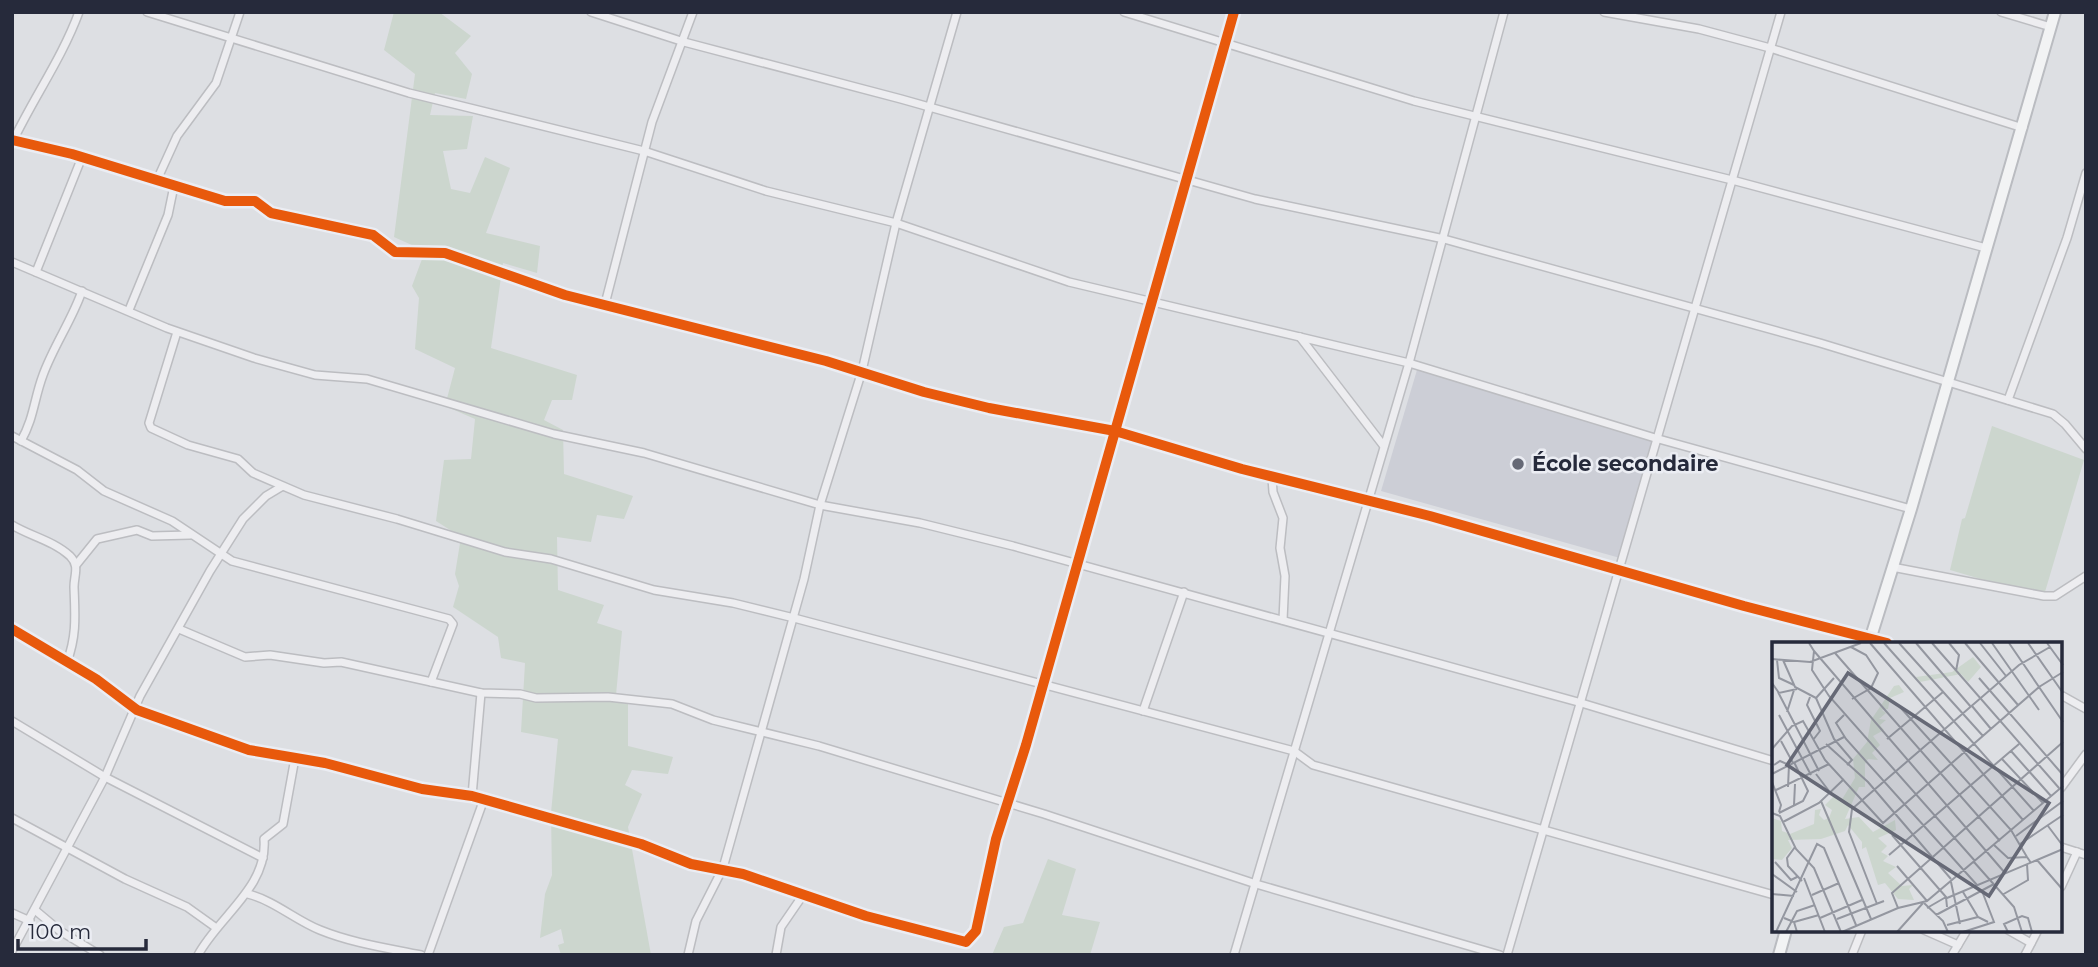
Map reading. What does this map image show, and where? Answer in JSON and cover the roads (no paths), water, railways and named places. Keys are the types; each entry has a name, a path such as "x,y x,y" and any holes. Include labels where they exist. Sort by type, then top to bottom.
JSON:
{"main road":[{"path":"1870,642 2055,12"},
{"path":"1779,955 1785,932"}],"street":[{"path":"79,12 62,54 32,101 13,140 82,157 225,201 255,201 271,213 373,235 395,252 445,253 526,283 862,371 891,383 989,408 1115,431 1870,642"},
{"path":"147,12 430,99 644,152 766,191 896,223 1069,282 1409,363 1655,438 1911,509"},
{"path":"157,180 177,136 216,83 240,12"},
{"path":"592,12 684,42 930,107 1255,199 1444,239 1948,381 2053,414 2086,449"},
{"path":"605,304 644,152 693,12"},
{"path":"688,955 696,921 723,869 794,618 820,505 862,371 896,223 957,12"},
{"path":"1124,12 1351,84 1732,180 1986,248"},
{"path":"12,629 67,662 137,710 249,750 295,758 422,789 484,799 641,844 691,863 723,869 966,942 976,931 989,866 1188,180 1234,12"},
{"path":"1234,955 1409,363 1504,12"},
{"path":"1604,12 1699,29 1770,48 2023,128"},
{"path":"1507,955 1578,702 1619,571 1655,438 1781,12"},
{"path":"2001,12 2051,27"},
{"path":"36,272 82,157"},
{"path":"2008,400 2067,238 2086,173"},
{"path":"129,310 168,215 174,186"},
{"path":"12,262 177,332 266,362 315,374 367,379 524,426 644,453 820,505 930,525 1184,592 1578,702 1772,760"},
{"path":"21,441 33,420 39,387 59,335 82,290"},
{"path":"177,332 149,423 151,428 188,445 238,459 263,478 281,487 505,552 551,559 654,590 725,602 794,618 1294,751 1313,765 1772,894"},
{"path":"1299,337 1383,445"},
{"path":"2074,435 2086,436"},
{"path":"12,436 77,470 104,491 160,514 219,555 247,567 449,619 453,624 431,682"},
{"path":"1272,477 1273,492 1283,518 1280,548 1285,576 1283,620"},
{"path":"263,478 266,496"},
{"path":"12,953 105,777 137,710 140,696 219,555 243,519 266,496 281,487"},
{"path":"12,524 24,533 55,545 68,554 76,565 76,630 67,662"},
{"path":"76,565 97,539 137,530 152,536 191,535"},
{"path":"1892,567 2044,596 2055,596 2086,576"},
{"path":"1143,711 1184,592"},
{"path":"179,629 245,657 278,656 324,663 341,662 481,693 520,694 536,698 608,697 672,704 713,720 761,730 1008,804 1256,884 1500,955"},
{"path":"472,796 481,693"},
{"path":"2063,696 2086,709"},
{"path":"12,721 105,777 262,858"},
{"path":"2063,785 2086,754"},
{"path":"198,955 215,927 248,894 266,853 264,839 283,824 295,758"},
{"path":"428,955 484,799"},
{"path":"12,818 69,846 125,879 187,907 215,927"},
{"path":"2063,848 2086,855"},
{"path":"2063,883 2077,852"},
{"path":"248,894 268,900 318,930 421,955"},
{"path":"776,955 781,927 803,895"},
{"path":"35,910 60,931 100,955"},
{"path":"12,912 30,921"},
{"path":"1852,955 1861,932"},
{"path":"1929,932 1958,945"},
{"path":"1952,955 1966,932"},
{"path":"2012,932 2031,943"},
{"path":"2025,955 2037,932"}],"place":[{"name":"École secondaire","path":"1518,464"}]}
